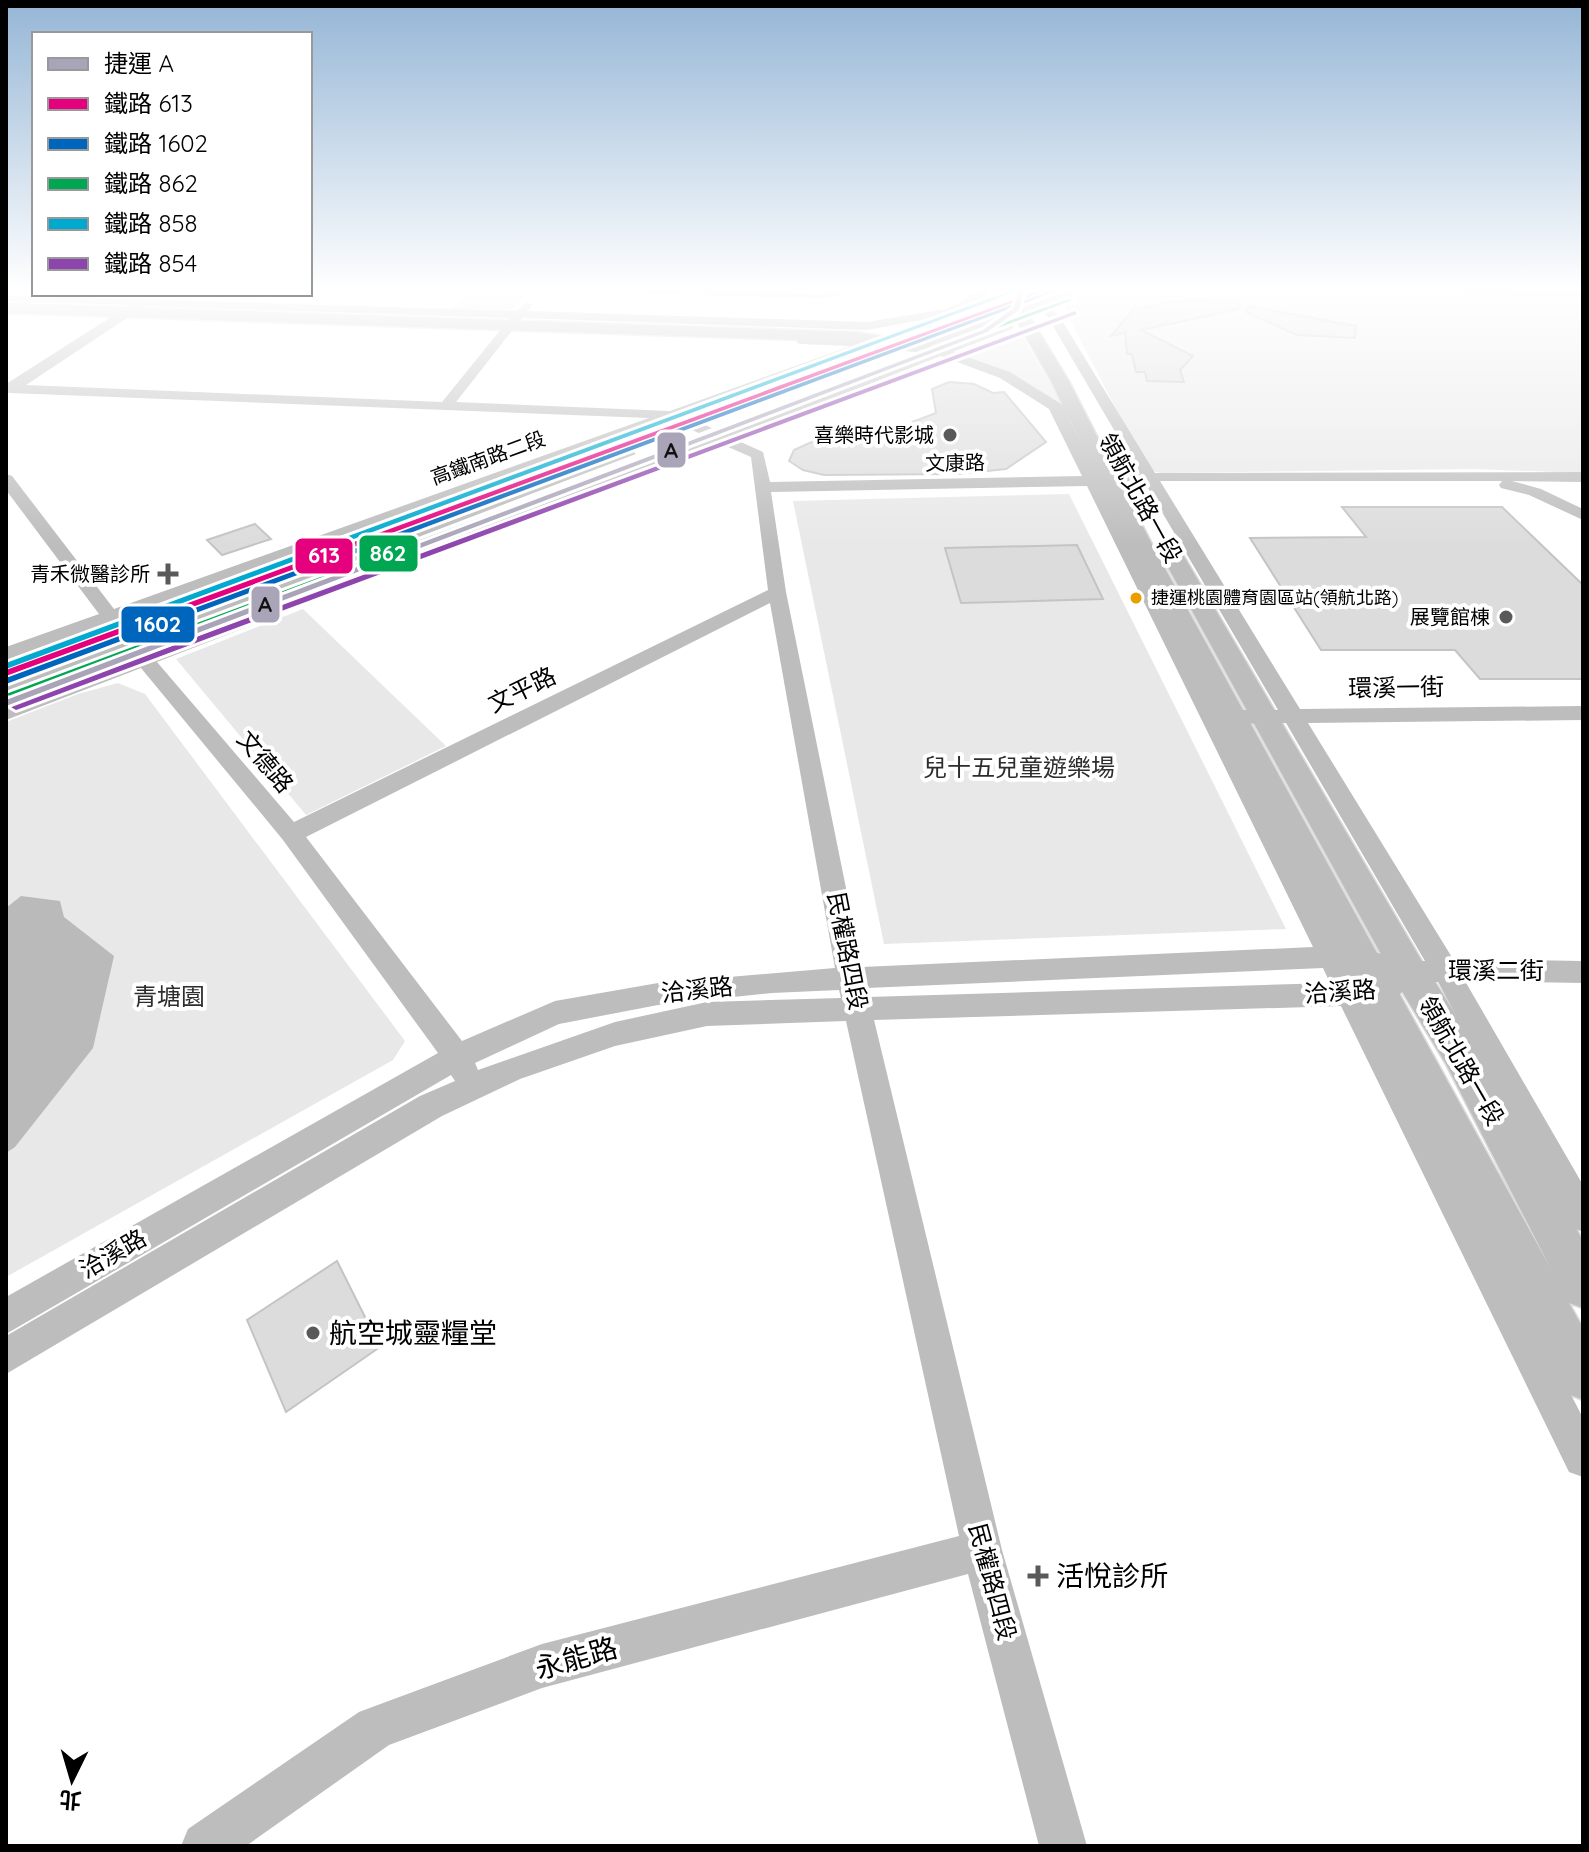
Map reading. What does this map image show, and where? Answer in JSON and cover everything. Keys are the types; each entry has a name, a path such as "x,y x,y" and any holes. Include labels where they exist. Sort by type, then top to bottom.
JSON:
{"main road":[{"name":"領航北路一段","path":"1052,373 1070,425 1120,480 1248,716 1459,1052 1583,1286"},
{"name":"領航北路一段","path":"1248,716 1346,958 1583,1376"}],"street":[{"path":"8,389 32,373"},
{"path":"446,405 471,373"},
{"name":"高鐵南路二段","path":"6,654 787,373"},
{"name":"高鐵南路二段","path":"6,713 850,373"},
{"name":"高鐵南路二段","path":"6,687 879,373"},
{"path":"1001,373 1030,388 1070,425"},
{"name":"領航北路一段","path":"1076,373 1120,480 1248,716 1445,970 1583,1216"},
{"name":"民權路四段","path":"8,389 671,415 758,455 777,592 857,1010 982,1550 1063,1846"},
{"path":"583,411 595,415 602,427 592,444"},
{"name":"文康路","path":"1482,475 1535,492 1583,515"},
{"name":"文康路","path":"763,487 1120,480 1158,476 1583,477"},
{"name":"文德路","path":"6,479 129,641 291,834 457,1057 472,1087"},
{"name":"文康路","path":"1120,480 1172,485 1505,484 1583,488"},
{"name":"文平路","path":"291,834 777,592"},
{"name":"環溪一街","path":"1248,716 1583,713"},
{"name":"洽溪路","path":"6,1316 457,1057 555,1013 658,994 772,982 1346,958 1410,973"},
{"name":"環溪二街","path":"1410,973 1445,970 1583,972"},
{"name":"洽溪路","path":"6,1356 431,1106 511,1069 615,1034 707,1014 1364,993 1410,973"},
{"name":"領航北路一段","path":"1364,993 1583,1458"},
{"name":"永能路","path":"205,1846 375,1728 542,1666 982,1550"}],"green space":[{"path":"810,373 832,373 707,419 697,415"},
{"path":"1003,373 1045,373 1066,410 1033,386"},
{"path":"1098,373 1583,373 1583,473 1473,469 1160,473 1147,469"},
{"path":"662,428 674,431 169,617 161,610"},
{"name":"兒十五兒童遊樂場","path":"1069,494 1286,929 884,944 793,501"},
{"path":"303,609 446,746 306,815 176,659"},
{"path":"87,638 94,647 6,680 6,668"},
{"name":"青塘園","path":"118,683 145,694 405,1041 393,1060 6,1277 6,722 78,694"}],"shaded area":[{"path":"21,896 60,901 64,917 114,956 93,1048 15,1147 6,1153 6,908"}],"building":[{"path":"1145,373 1181,373 1184,382 1147,381"},
{"path":"949,382 974,384 993,393 1004,392 1046,442 1006,469 958,474 824,475 803,470 789,461 794,450 816,440 840,435 896,436 903,433 912,422 936,413 932,389"},
{"name":"展覽館棟","path":"1342,507 1502,507 1583,585 1583,679 1480,679 1455,650 1321,650 1250,538 1366,537"},
{"path":"255,524 271,539 222,555 207,540"},
{"path":"1077,545 1103,599 961,603 945,548"},
{"name":"航空城靈糧堂","path":"337,1261 380,1347 286,1412 247,1320"}],"metro line":[{"name":"A","path":"6,703 873,373"}],"rail line":[{"name":"858","path":"6,666 793,373"},
{"name":"613","path":"6,673 819,373"},
{"name":"1602","path":"6,681 833,373"},
{"name":"862","path":"11,694 873,373"},
{"name":"854","path":"16,707 913,373"}],"place":[{"name":"喜樂時代影城","path":"950,435"},
{"name":"青禾微醫診所","path":"168,574"},
{"name":"捷運桃園體育園區站(領航北路)","path":"1136,598"},
{"name":"展覽館棟","path":"1506,617"},
{"name":"航空城靈糧堂","path":"313,1333"},
{"name":"活悅診所","path":"1038,1576"}]}
